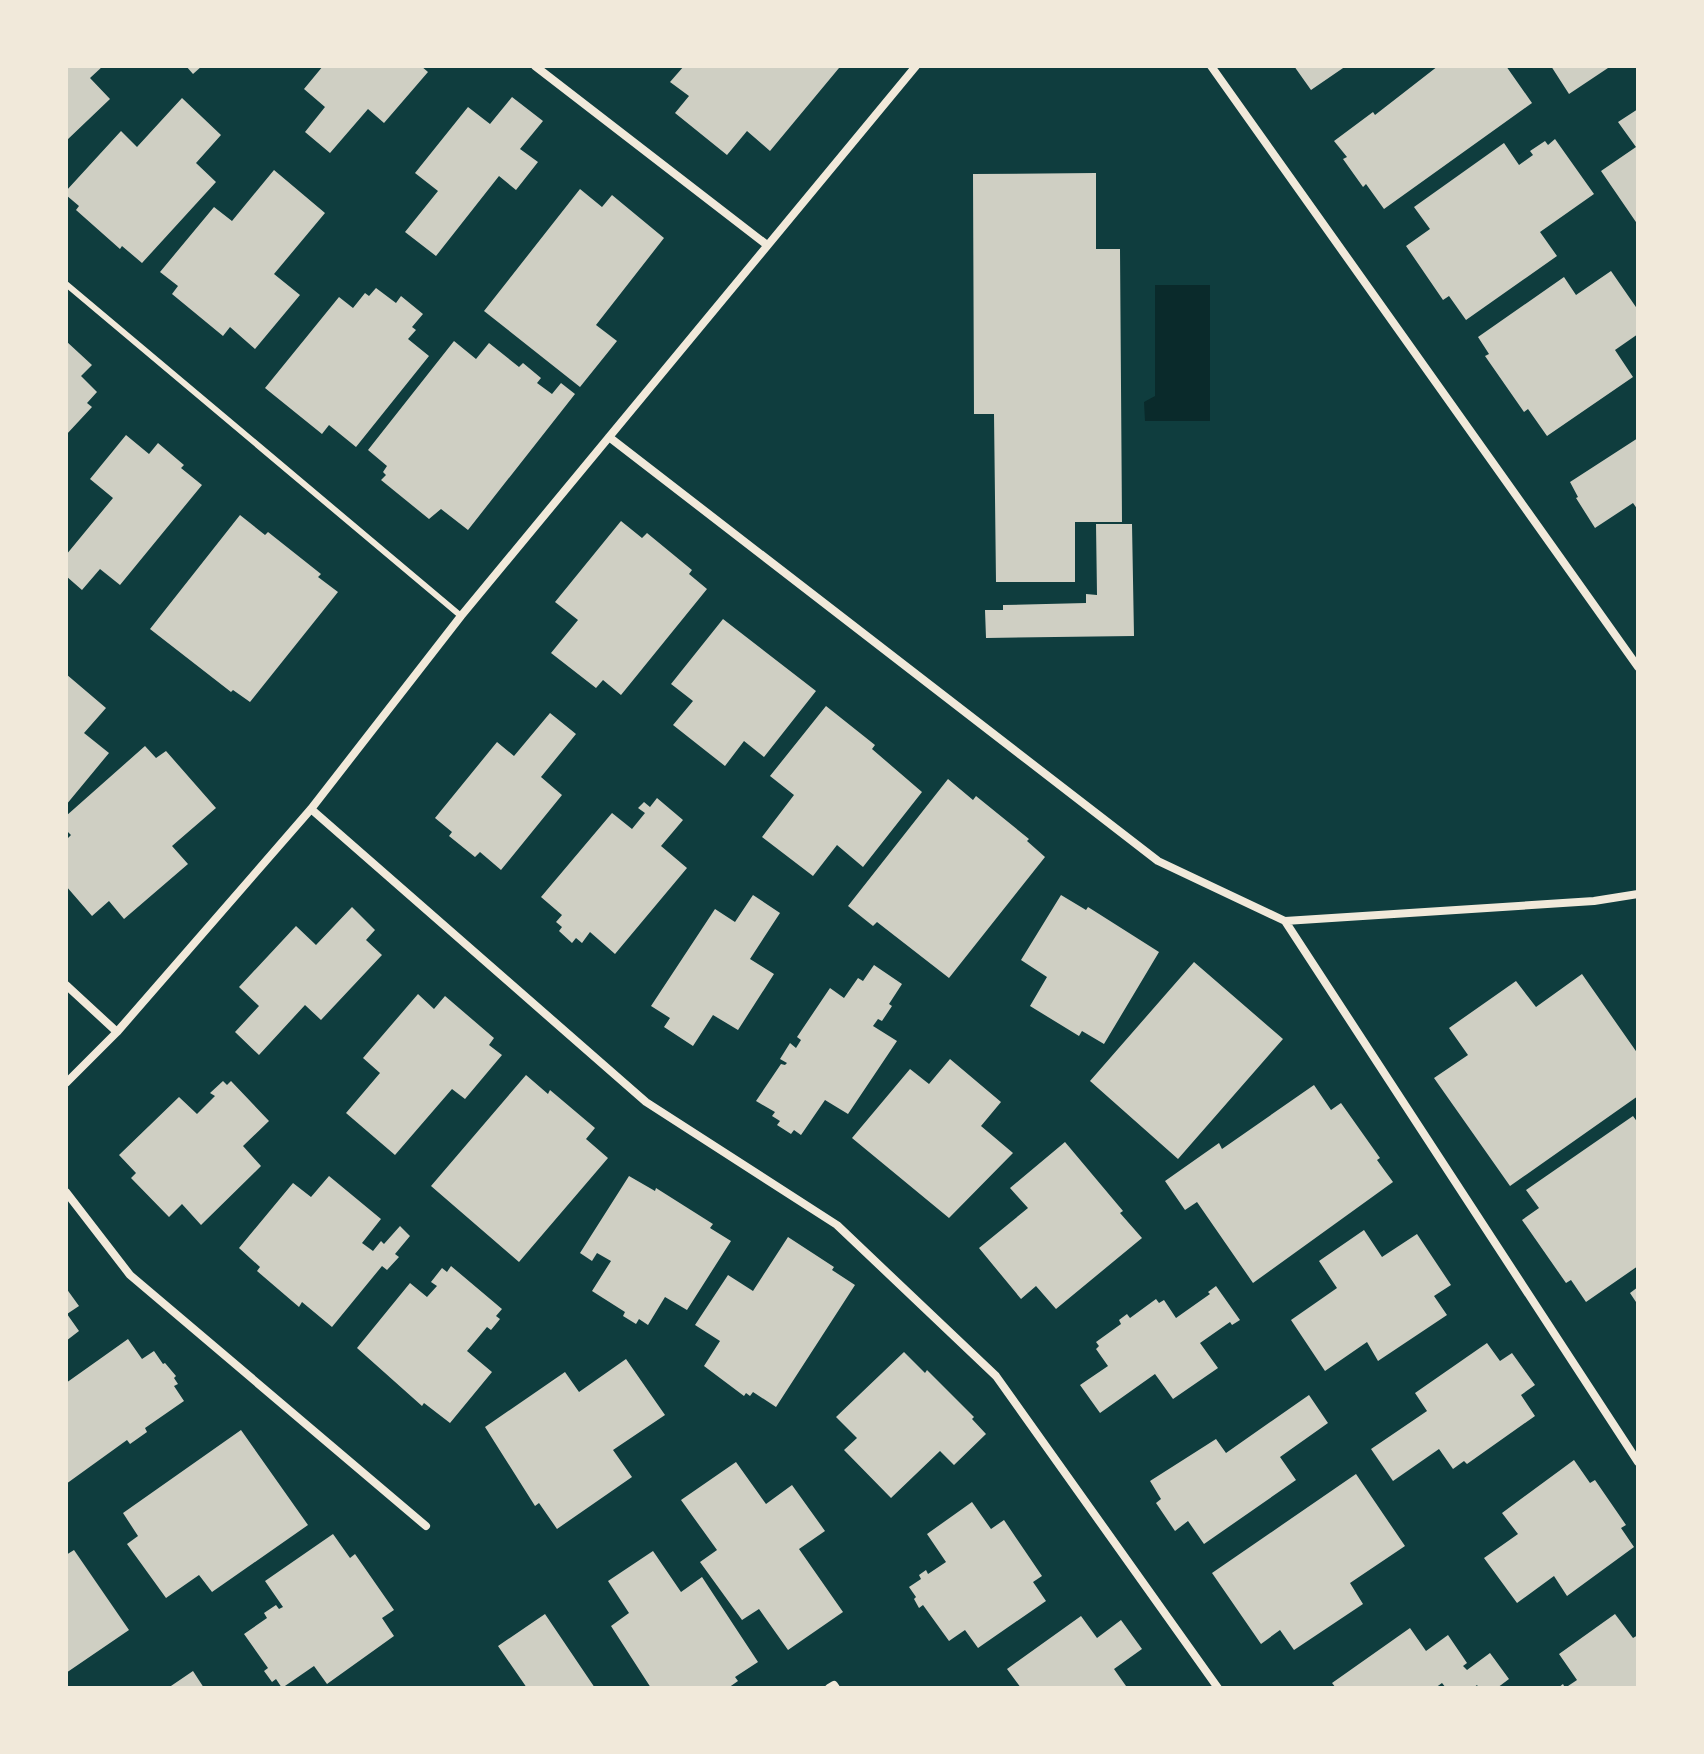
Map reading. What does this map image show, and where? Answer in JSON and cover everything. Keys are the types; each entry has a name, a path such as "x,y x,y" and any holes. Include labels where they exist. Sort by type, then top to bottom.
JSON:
{"street":[{"path":"535,66 767,245"},
{"path":"66,1083 117,1032 311,809 461,616 916,66"},
{"path":"1211,66 1638,667"},
{"path":"609,437 1158,861 1285,921 1594,901 1638,894"},
{"path":"311,809 646,1102 837,1225 996,1376 1218,1688"},
{"path":"1285,921 1638,1462"},
{"path":"66,985 117,1032"},
{"path":"66,1192 130,1275 426,1526"},
{"path":"829,1688 834,1685 836,1688"}],"lane":[{"path":"66,284 461,616"}],"water":[{"path":"1155,285 1210,285 1210,421 1145,421 1144,402 1155,396"}],"building":[{"path":"66,66 103,66 90,78 110,99 66,141"},
{"path":"186,66 202,66 193,74"},
{"path":"323,66 421,66 428,72 384,123 368,109 330,153 305,132 325,107 304,89"},
{"path":"684,66 839,68 770,151 747,131 727,155 675,113 689,96 670,82"},
{"path":"1294,66 1346,66 1311,90"},
{"path":"1438,66 1506,66 1532,103 1384,209 1366,184 1363,187 1343,159 1347,157 1334,141 1373,112 1375,115"},
{"path":"1551,66 1607,66 1608,68 1569,94"},
{"path":"512,97 543,121 520,149 538,162 516,190 499,176 436,256 405,232 438,191 415,173 468,107 490,124"},
{"path":"182,98 221,135 196,163 216,182 142,263 122,246 120,249 76,210 79,206 66,195 66,191 121,131 137,147"},
{"path":"1638,109 1638,225 1601,171 1636,147 1618,122"},
{"path":"1555,139 1594,194 1540,232 1557,256 1466,320 1449,296 1443,300 1406,246 1430,229 1414,207 1504,143 1519,165 1533,155 1530,151 1545,141 1548,145"},
{"path":"274,170 325,213 274,274 300,295 255,349 230,327 223,336 172,294 178,286 160,272 214,207 232,221"},
{"path":"1096,173 1096,249 1120,249 1122,522 1075,522 1075,582 996,582 994,414 974,414 973,174"},
{"path":"580,189 602,207 612,195 664,238 596,325 617,341 580,387 484,311"},
{"path":"1611,271 1638,310 1638,334 1615,350 1633,377 1547,436 1528,409 1524,412 1485,356 1489,354 1478,337 1564,277 1576,295"},
{"path":"376,288 396,303 401,296 423,314 412,327 416,330 408,339 429,356 356,447 329,425 322,434 265,388 339,297 353,308 365,293 369,296"},
{"path":"66,341 92,365 81,376 97,392 87,403 92,407 66,435"},
{"path":"454,341 476,359 489,343 519,367 523,363 541,378 537,383 552,394 561,383 575,394 468,530 441,509 429,519 381,480 386,475 383,472 387,466 368,450"},
{"path":"126,435 149,454 158,443 202,485 120,585 100,569 82,590 66,576 66,555 113,498 90,479"},
{"path":"1638,438 1638,510 1633,503 1595,528 1570,482"},
{"path":"240,515 265,535 268,532 321,574 318,577 338,592 250,702 233,690 231,692 150,629"},
{"path":"621,521 642,538 647,533 692,570 689,574 707,589 621,695 603,680 596,688 551,653 578,620 555,602"},
{"path":"1096,524 1132,524 1134,636 986,638 985,610 1003,610 1003,605 1086,603 1086,594 1097,595"},
{"path":"723,619 816,691 764,757 744,741 725,766 673,725 693,701 671,684"},
{"path":"66,674 106,708 84,733 109,753 66,805"},
{"path":"826,706 875,745 872,749 922,792 863,867 837,845 813,876 762,837 794,795 770,776"},
{"path":"550,713 576,734 541,777 562,795 501,870 480,852 475,857 449,836 452,832 435,818 497,742 514,756"},
{"path":"145,746 156,758 166,751 216,808 172,846 188,864 124,919 109,901 92,916 66,886 66,840 71,835 66,830 66,816"},
{"path":"948,779 973,800 976,796 1029,839 1027,841 1045,857 949,978 877,922 873,926 848,906"},
{"path":"657,798 683,820 661,846 687,868 615,954 590,932 582,943 576,938 572,943 559,931 562,927 556,922 562,915 541,897 612,813 632,829 645,813 638,808 644,802 650,807"},
{"path":"753,895 780,913 750,959 774,974 738,1030 713,1015 693,1046 664,1027 670,1018 651,1006 715,909 735,922"},
{"path":"1061,895 1086,910 1088,907 1159,952 1104,1044 1082,1031 1079,1036 1030,1006 1047,977 1021,960"},
{"path":"352,907 375,930 366,940 382,955 321,1020 305,1005 259,1055 235,1032 259,1006 239,987 296,926 316,945"},
{"path":"1194,962 1283,1039 1178,1159 1090,1081"},
{"path":"874,965 902,984 882,1021 878,1019 873,1026 897,1041 848,1114 825,1100 801,1135 794,1130 791,1134 777,1125 780,1121 772,1116 775,1112 756,1101 781,1064 787,1063 780,1059 790,1043 796,1048 801,1040 797,1037 830,988 844,998 858,978 863,981"},
{"path":"1582,974 1638,1054 1638,1096 1510,1186 1434,1078 1468,1055 1449,1028 1516,981 1536,1007"},
{"path":"418,994 434,1009 445,996 494,1038 489,1045 502,1055 465,1099 452,1089 395,1155 346,1113 380,1073 363,1058"},
{"path":"950,1059 1001,1102 981,1126 1013,1153 949,1218 852,1138 910,1069 929,1084"},
{"path":"526,1075 548,1094 550,1090 595,1128 586,1139 608,1158 519,1262 431,1186"},
{"path":"223,1081 227,1085 231,1081 269,1121 243,1146 261,1166 201,1225 182,1204 169,1217 131,1178 136,1173 119,1155 179,1097 197,1114 215,1096 210,1093"},
{"path":"1314,1085 1331,1110 1341,1103 1393,1182 1253,1283 1197,1202 1185,1210 1165,1181 1219,1143 1222,1149"},
{"path":"1633,1116 1638,1123 1638,1266 1586,1302 1571,1280 1566,1283 1522,1220 1539,1208 1526,1190"},
{"path":"1065,1142 1142,1238 1056,1309 1036,1286 1021,1299 979,1248 1028,1208 1010,1188"},
{"path":"329,1176 381,1219 362,1243 373,1251 400,1226 410,1236 395,1254 399,1257 387,1270 382,1266 332,1327 302,1302 299,1307 257,1271 260,1267 239,1248 293,1183 311,1197"},
{"path":"629,1176 655,1191 656,1188 713,1224 710,1228 731,1241 687,1310 665,1297 648,1325 639,1319 636,1324 623,1316 625,1312 592,1291 611,1261 597,1253 592,1261 580,1253"},
{"path":"1364,1230 1382,1257 1417,1234 1451,1285 1434,1296 1447,1315 1378,1361 1367,1342 1325,1371 1291,1320 1337,1288 1319,1261"},
{"path":"788,1237 834,1267 832,1270 855,1285 776,1407 753,1392 750,1396 746,1393 744,1396 704,1366 720,1341 695,1325 728,1275 753,1291"},
{"path":"451,1266 502,1309 496,1316 500,1319 491,1330 487,1327 467,1351 492,1372 450,1423 424,1403 422,1406 357,1348 410,1283 427,1297 437,1286 431,1282 442,1268 447,1272"},
{"path":"1216,1286 1240,1320 1232,1325 1230,1322 1200,1343 1218,1368 1173,1399 1155,1374 1100,1413 1080,1385 1108,1366 1096,1349 1099,1346 1096,1342 1121,1324 1119,1320 1127,1314 1130,1318 1156,1299 1159,1303 1164,1300 1176,1318 1210,1294 1208,1292"},
{"path":"1638,1287 1638,1305 1630,1293"},
{"path":"66,1288 79,1306 67,1314 79,1331 66,1341"},
{"path":"128,1339 142,1359 154,1351 165,1363 176,1376 174,1378 178,1384 174,1386 184,1401 145,1428 147,1432 130,1444 127,1440 66,1484 66,1383"},
{"path":"1487,1343 1500,1361 1512,1353 1535,1385 1521,1395 1535,1416 1467,1464 1464,1461 1453,1469 1439,1449 1393,1481 1371,1449 1427,1411 1415,1393"},
{"path":"904,1352 925,1373 927,1370 974,1417 972,1419 986,1434 954,1465 940,1451 891,1498 844,1450 857,1438 836,1417"},
{"path":"626,1359 665,1415 613,1450 632,1477 557,1529 539,1503 535,1506 485,1427 565,1372 579,1392"},
{"path":"1309,1395 1328,1423 1280,1457 1296,1480 1204,1544 1188,1521 1175,1531 1156,1503 1161,1499 1150,1481 1216,1439 1226,1453"},
{"path":"241,1430 308,1525 212,1592 199,1575 166,1598 127,1544 138,1536 123,1513"},
{"path":"1574,1460 1590,1483 1595,1480 1626,1525 1621,1528 1634,1547 1567,1596 1554,1576 1517,1603 1484,1558 1518,1534 1502,1513"},
{"path":"736,1462 766,1504 792,1485 825,1531 799,1549 843,1612 788,1650 759,1609 742,1620 700,1562 717,1550 681,1500"},
{"path":"1356,1474 1405,1546 1350,1583 1363,1604 1294,1650 1280,1630 1261,1644 1212,1573"},
{"path":"972,1502 991,1529 1004,1520 1042,1576 1033,1582 1046,1601 978,1648 965,1630 949,1641 923,1605 919,1608 909,1587 921,1579 919,1575 926,1570 928,1574 946,1562 927,1534"},
{"path":"333,1534 350,1558 355,1554 394,1610 382,1618 394,1636 327,1684 314,1666 282,1688 276,1679 272,1682 264,1671 268,1668 244,1634 267,1618 264,1613 276,1605 279,1609 283,1607 265,1581"},
{"path":"74,1550 129,1630 66,1673 66,1555"},
{"path":"653,1551 681,1592 702,1577 758,1662 735,1677 738,1681 728,1688 651,1688 611,1626 629,1613 608,1581"},
{"path":"545,1614 595,1688 527,1688 498,1646"},
{"path":"1615,1614 1633,1638 1638,1635 1638,1688 1565,1688 1577,1680 1559,1654"},
{"path":"1081,1616 1097,1638 1121,1620 1142,1649 1114,1669 1126,1686 1021,1688 1007,1669"},
{"path":"1410,1628 1426,1651 1448,1635 1467,1663 1463,1666 1467,1670 1490,1653 1509,1679 1497,1688 1479,1688 1477,1685 1473,1688 1446,1688 1442,1683 1435,1688 1336,1688 1332,1683"},
{"path":"193,1671 204,1688 168,1688"}]}
